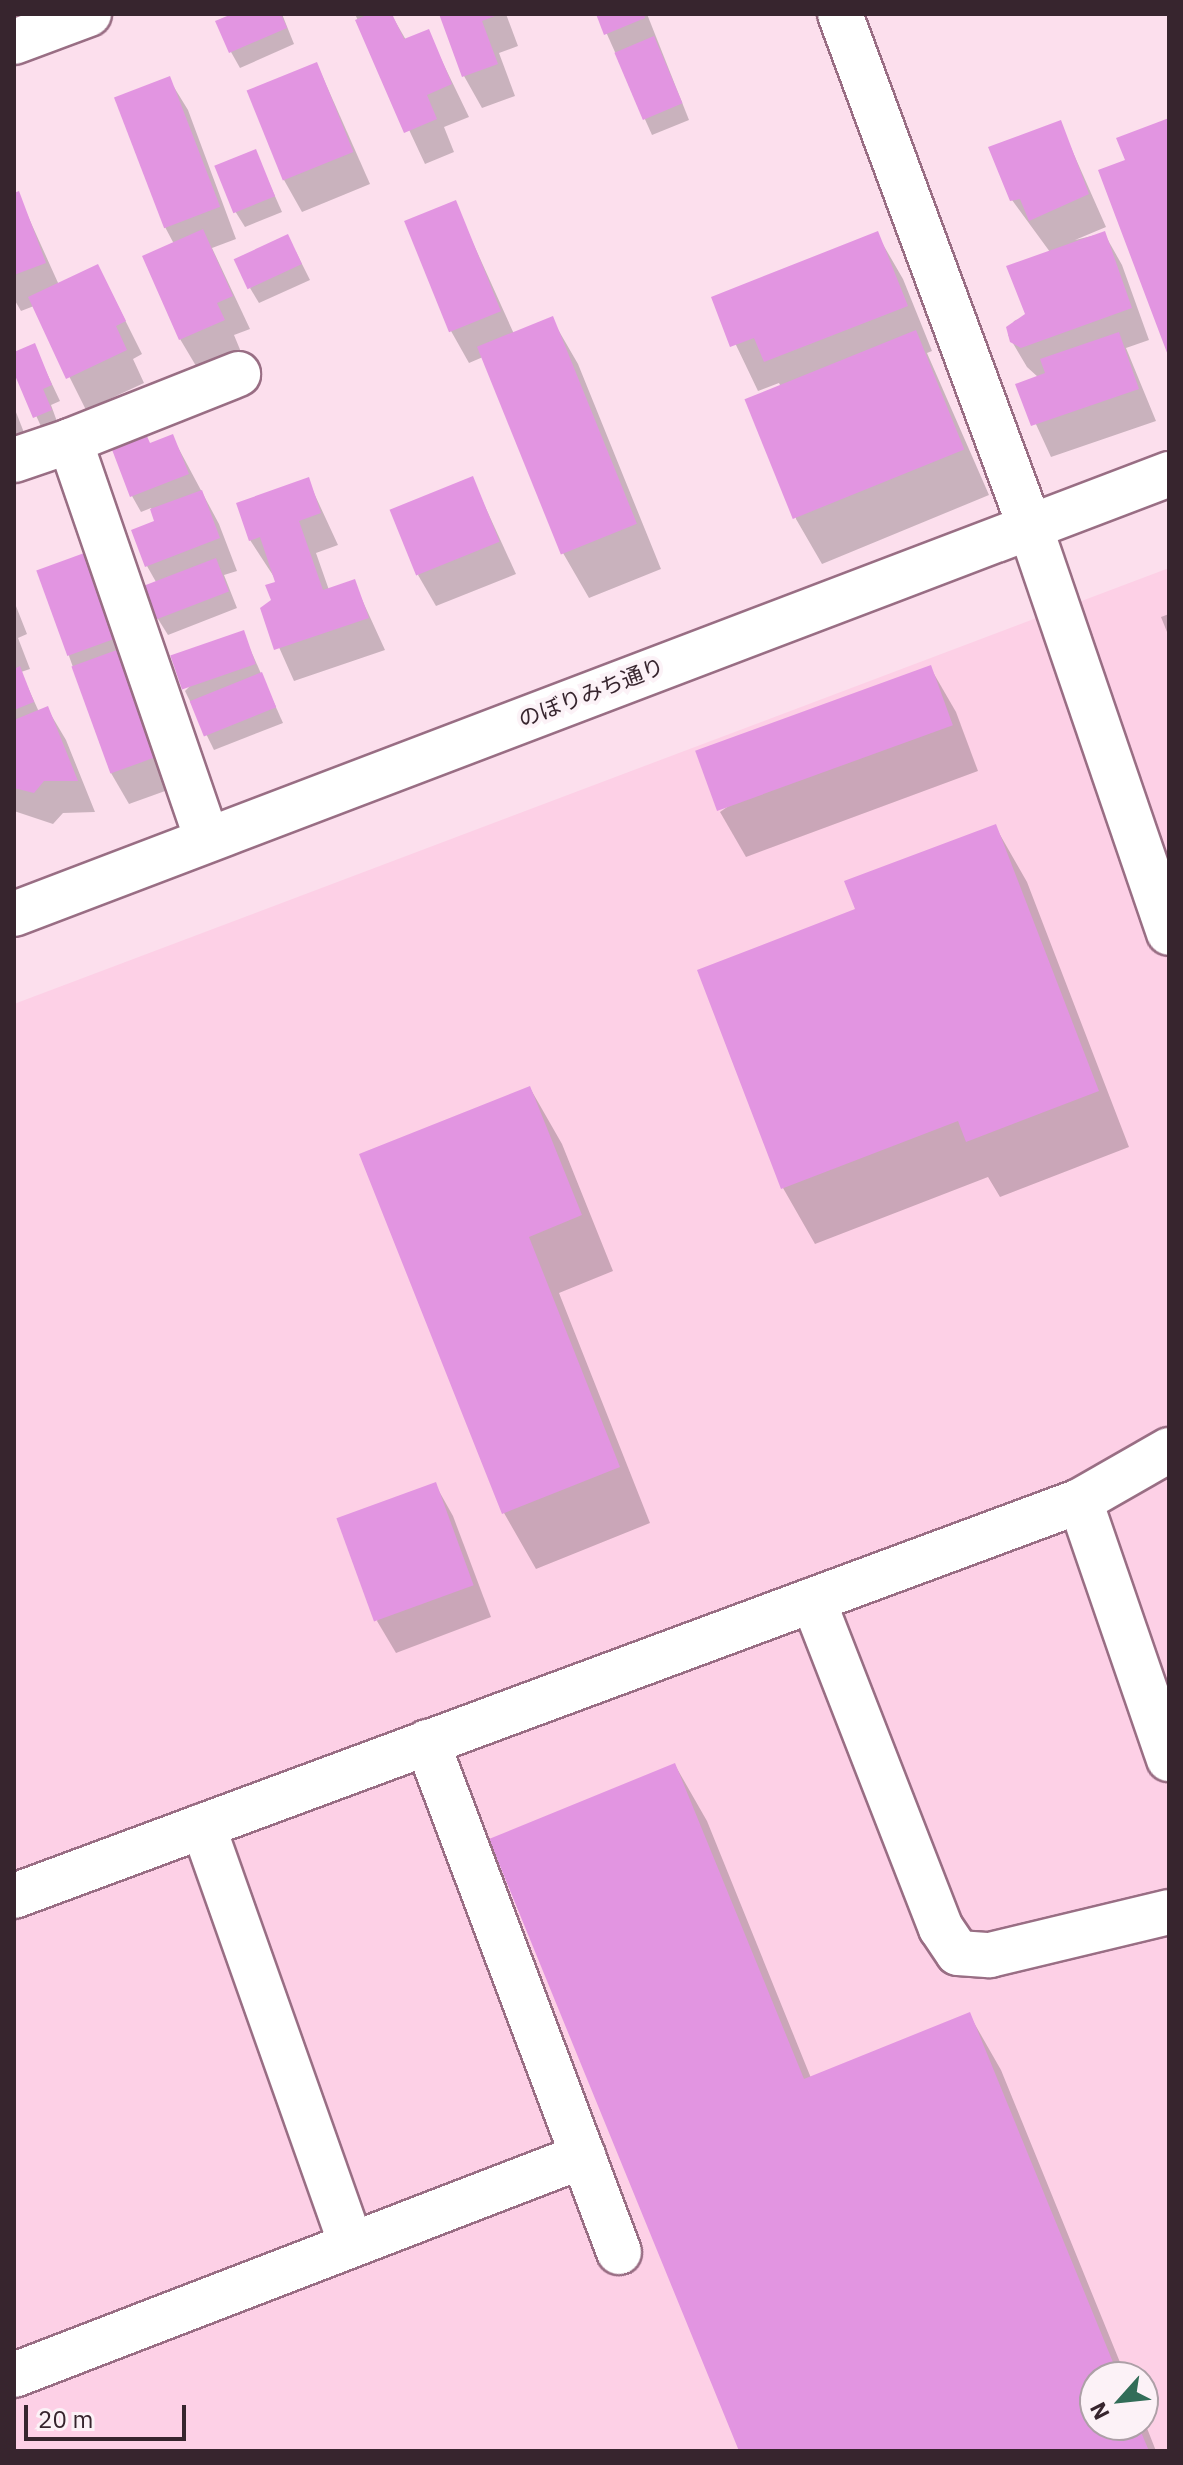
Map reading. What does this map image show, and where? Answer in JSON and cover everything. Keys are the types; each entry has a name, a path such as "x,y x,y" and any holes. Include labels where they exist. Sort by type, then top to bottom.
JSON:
{"street":[{"path":"14,42 89,14"},
{"path":"840,14 1029,524 1169,933"},
{"path":"14,460 238,374"},
{"path":"70,441 207,839"},
{"name":"のぼりみち通り","path":"18,903 207,839 1029,524 1169,474"},
{"path":"14,1896 1080,1501 1169,1450"},
{"path":"1080,1501 1169,1759"},
{"path":"813,1600 941,1928 958,1953 990,1955 1169,1912"},
{"path":"427,1742 619,2252"},
{"path":"203,1826 351,2245"},
{"path":"14,2375 583,2156"}],"shaded area":[{"path":"1169,568 1169,2451 14,2451 14,1004"}],"building":[{"path":"232,14 281,14 287,28 229,53 215,21"},
{"path":"369,14 392,14 404,39 429,29 452,84 427,95 437,119 404,133 355,20"},
{"path":"439,14 500,14 482,21 498,64 462,77"},
{"path":"596,14 644,14 645,18 604,35"},
{"path":"654,36 683,103 643,120 614,53"},
{"path":"317,62 353,152 283,180 247,90"},
{"path":"170,76 220,207 164,228 114,98"},
{"path":"1169,118 1169,358 1098,170 1125,160 1116,138"},
{"path":"1061,120 1089,194 1029,221 1020,199 1010,201 988,147"},
{"path":"256,149 275,196 233,213 214,166"},
{"path":"19,191 46,263 14,275 14,193"},
{"path":"456,200 501,311 449,332 404,221"},
{"path":"203,229 233,296 217,303 225,320 179,340 142,256"},
{"path":"878,231 908,306 764,362 754,338 730,347 711,297"},
{"path":"1105,231 1132,308 1021,348 1010,342 1006,327 1025,314 1006,266"},
{"path":"288,234 302,264 248,289 234,259"},
{"path":"98,264 126,321 116,326 127,350 66,379 28,297"},
{"path":"553,316 637,524 561,554 477,347"},
{"path":"916,330 964,450 793,519 744,399"},
{"path":"1119,332 1139,389 1031,426 1015,384 1045,373 1040,359"},
{"path":"35,343 52,385 43,389 52,410 33,418 14,373 14,352"},
{"path":"146,434 150,443 173,434 189,474 130,497 111,447"},
{"path":"473,476 500,542 416,576 390,510"},
{"path":"309,477 321,513 299,521 323,590 355,579 369,618 274,650 260,608 271,600 265,585 275,582 260,537 249,541 236,503"},
{"path":"202,490 220,538 145,567 131,530 154,521 150,509"},
{"path":"87,552 118,638 67,656 36,570"},
{"path":"216,558 229,592 156,620 143,586"},
{"path":"244,630 256,664 182,689 170,655"},
{"path":"125,647 164,754 110,774 71,666"},
{"path":"931,665 953,725 717,811 695,751"},
{"path":"20,666 34,702 14,710 14,669"},
{"path":"262,672 276,707 204,736 190,701"},
{"path":"48,706 78,781 44,781 34,793 14,788 14,720"},
{"path":"996,824 1099,1091 966,1142 958,1121 781,1189 697,970 855,909 844,881"},
{"path":"530,1086 582,1215 529,1237 620,1467 502,1514 359,1154"},
{"path":"436,1482 474,1585 374,1622 336,1518"},
{"path":"675,1763 804,2079 970,2012 1112,2361 1079,2361 1079,2441 1145,2441 1149,2451 739,2451 489,1839"}]}
